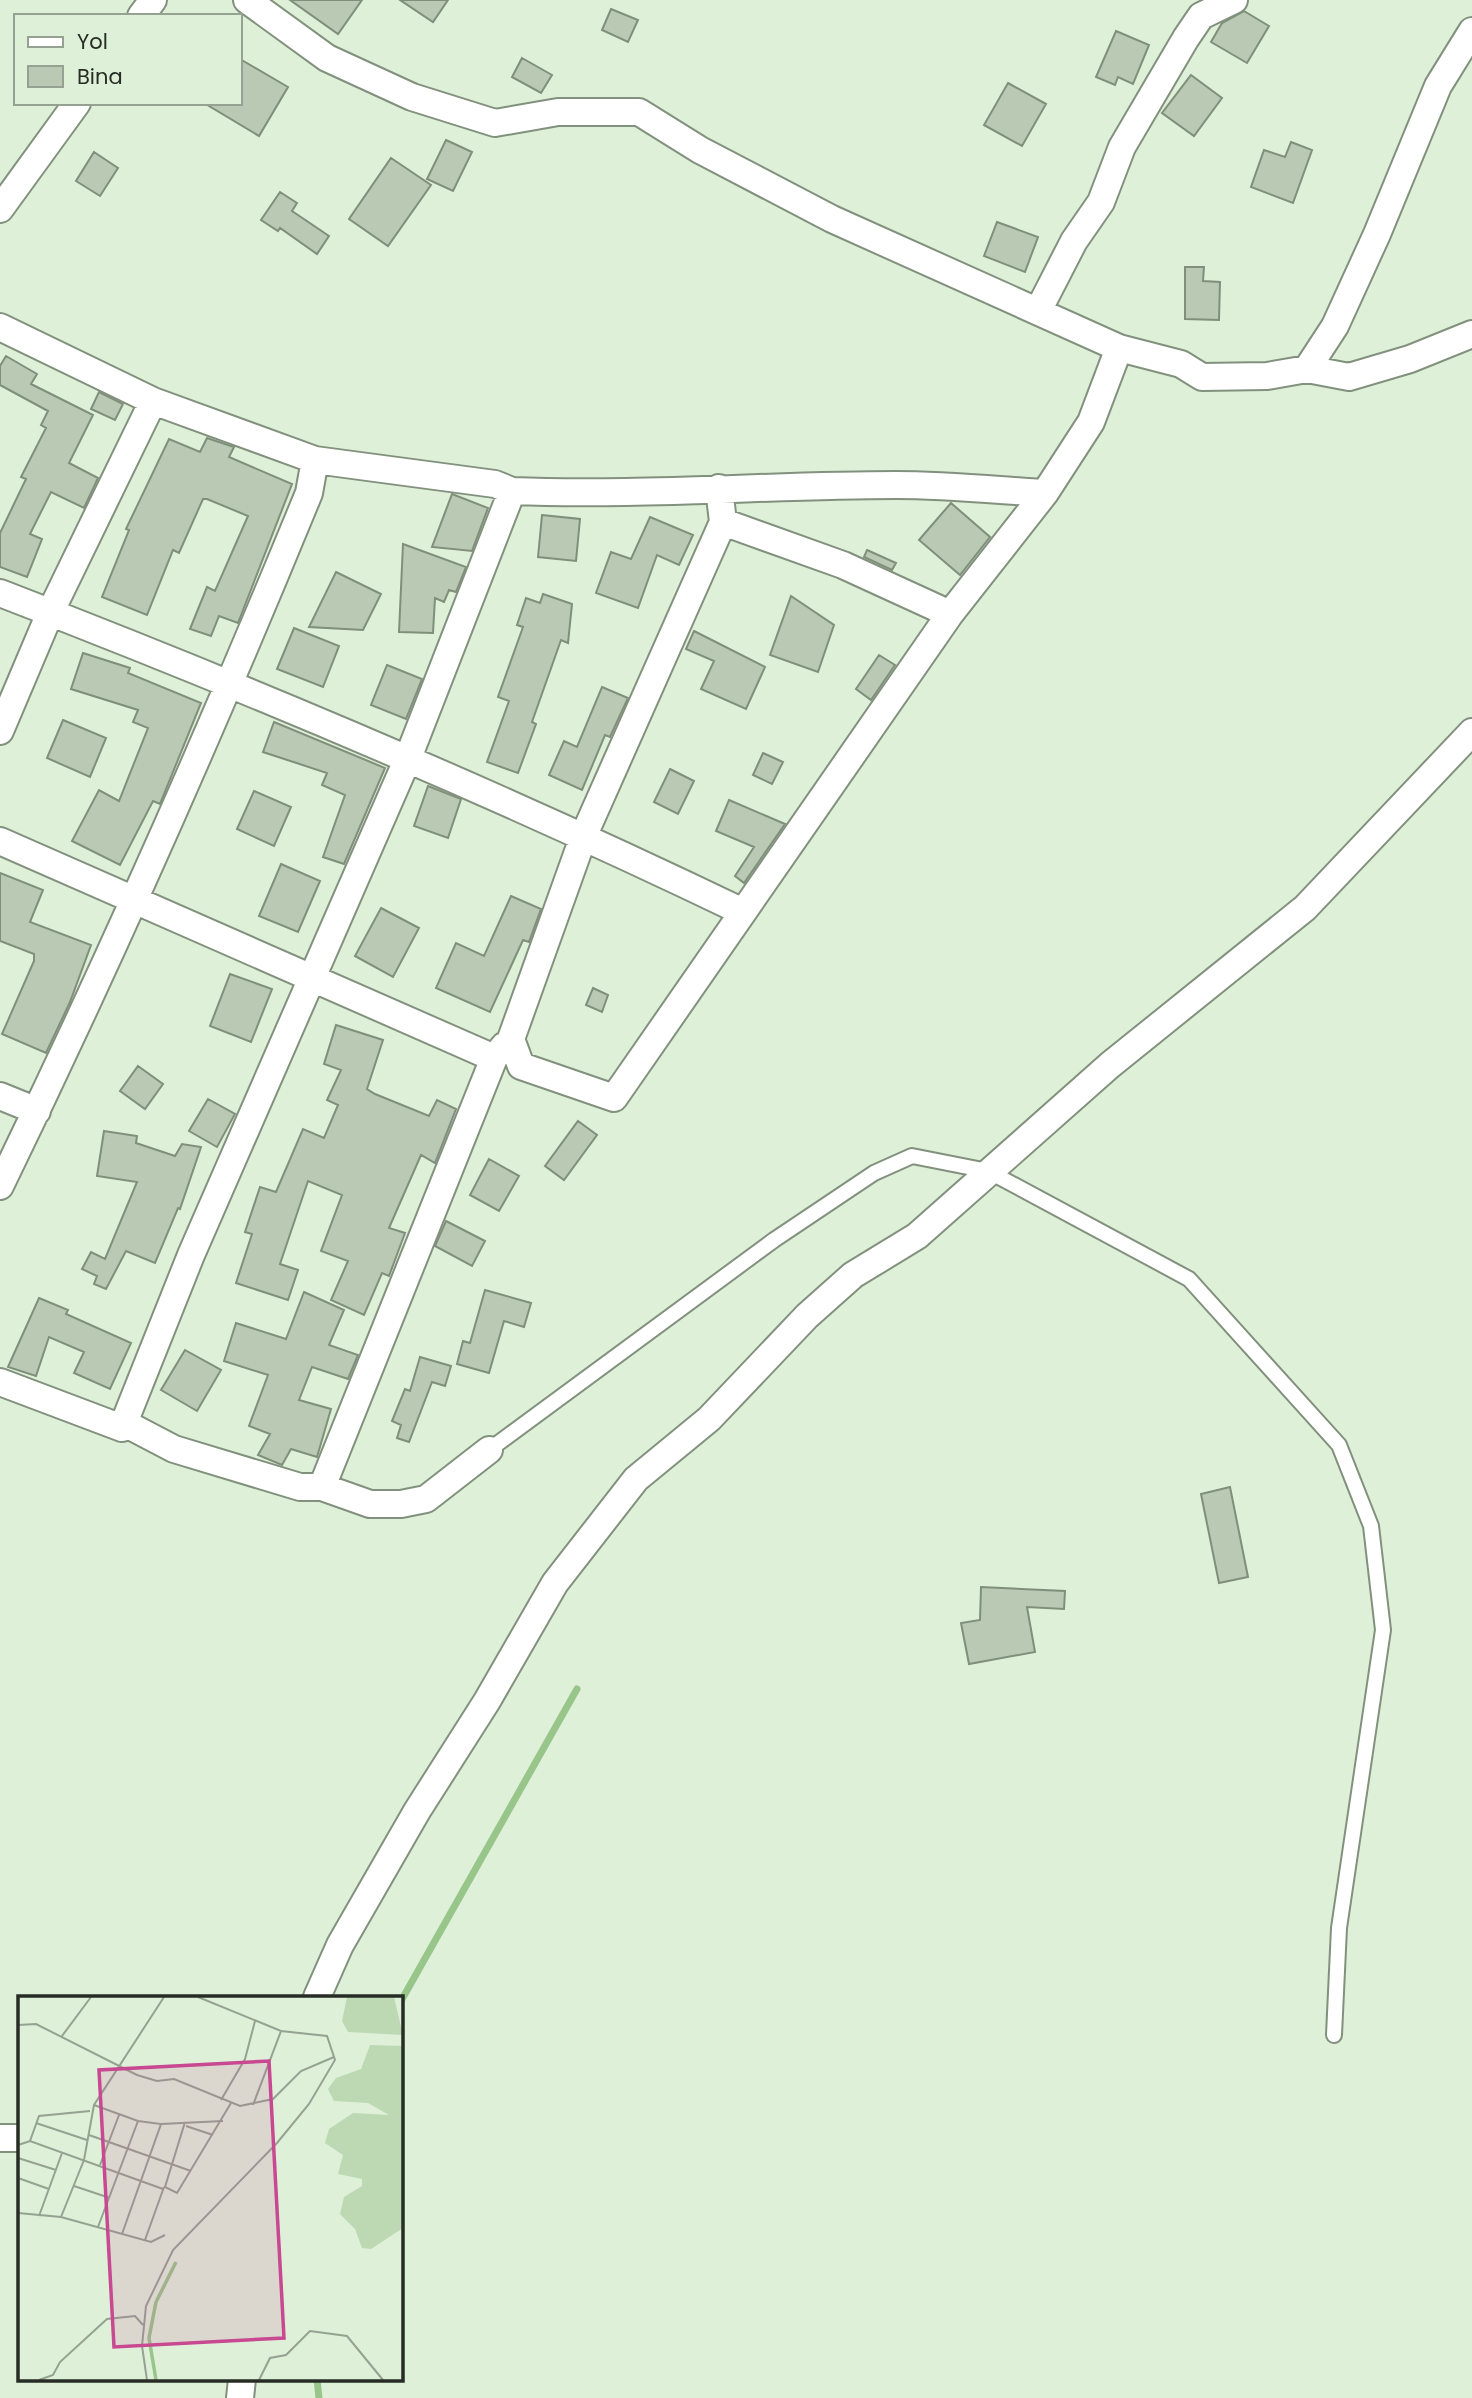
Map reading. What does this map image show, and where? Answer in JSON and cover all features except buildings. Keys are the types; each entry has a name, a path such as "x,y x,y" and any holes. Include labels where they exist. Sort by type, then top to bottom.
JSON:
{"street":[{"path":"247,0 327,58 412,97 495,123 558,112 639,112 701,150 832,219 1119,348 1181,364 1202,377 1267,376 1307,369 1349,377 1410,359 1472,334"},
{"path":"1038,311 1074,241 1101,202 1122,147 1186,38 1201,16 1234,0"},
{"path":"1307,369 1335,326 1438,86 1472,31"},
{"path":"0,209 76,105"},
{"path":"0,327 153,401 316,460 495,484 512,491 604,495 719,488 899,485 1045,492"},
{"path":"0,841 314,979 503,1049 521,1066 614,1098 950,614 1045,492 1091,422 1119,348"},
{"path":"0,731 50,612 153,401"},
{"path":"0,1186 135,902 231,684 309,493 316,460"},
{"path":"322,1487 503,1049 584,835 723,522 719,488"},
{"path":"122,1427 191,1255 314,979 408,758 512,491"},
{"path":"723,522 843,565 950,614"},
{"path":"0,593 231,684 408,758 584,835 743,912"},
{"path":"317,1996 340,1945 410,1822 487,1701 555,1583 636,1479 709,1419 807,1316 843,1283 917,1236 1110,1065 1305,908 1472,733"},
{"path":"0,1096 37,1111"},
{"path":"0,1382 122,1427 130,1426 174,1450 300,1488 322,1487 370,1504 401,1504 426,1499 489,1450"},
{"path":"0,2138 18,2138"},
{"path":"240,2398 242,2380"}],"lane":[{"path":"489,1450 774,1240 874,1172 912,1156 988,1171 1189,1279 1339,1446 1371,1526 1383,1630 1339,1928 1334,2035"}],"waterway":[{"path":"402,1999 577,1689"},
{"path":"317,2380 319,2398"}]}
